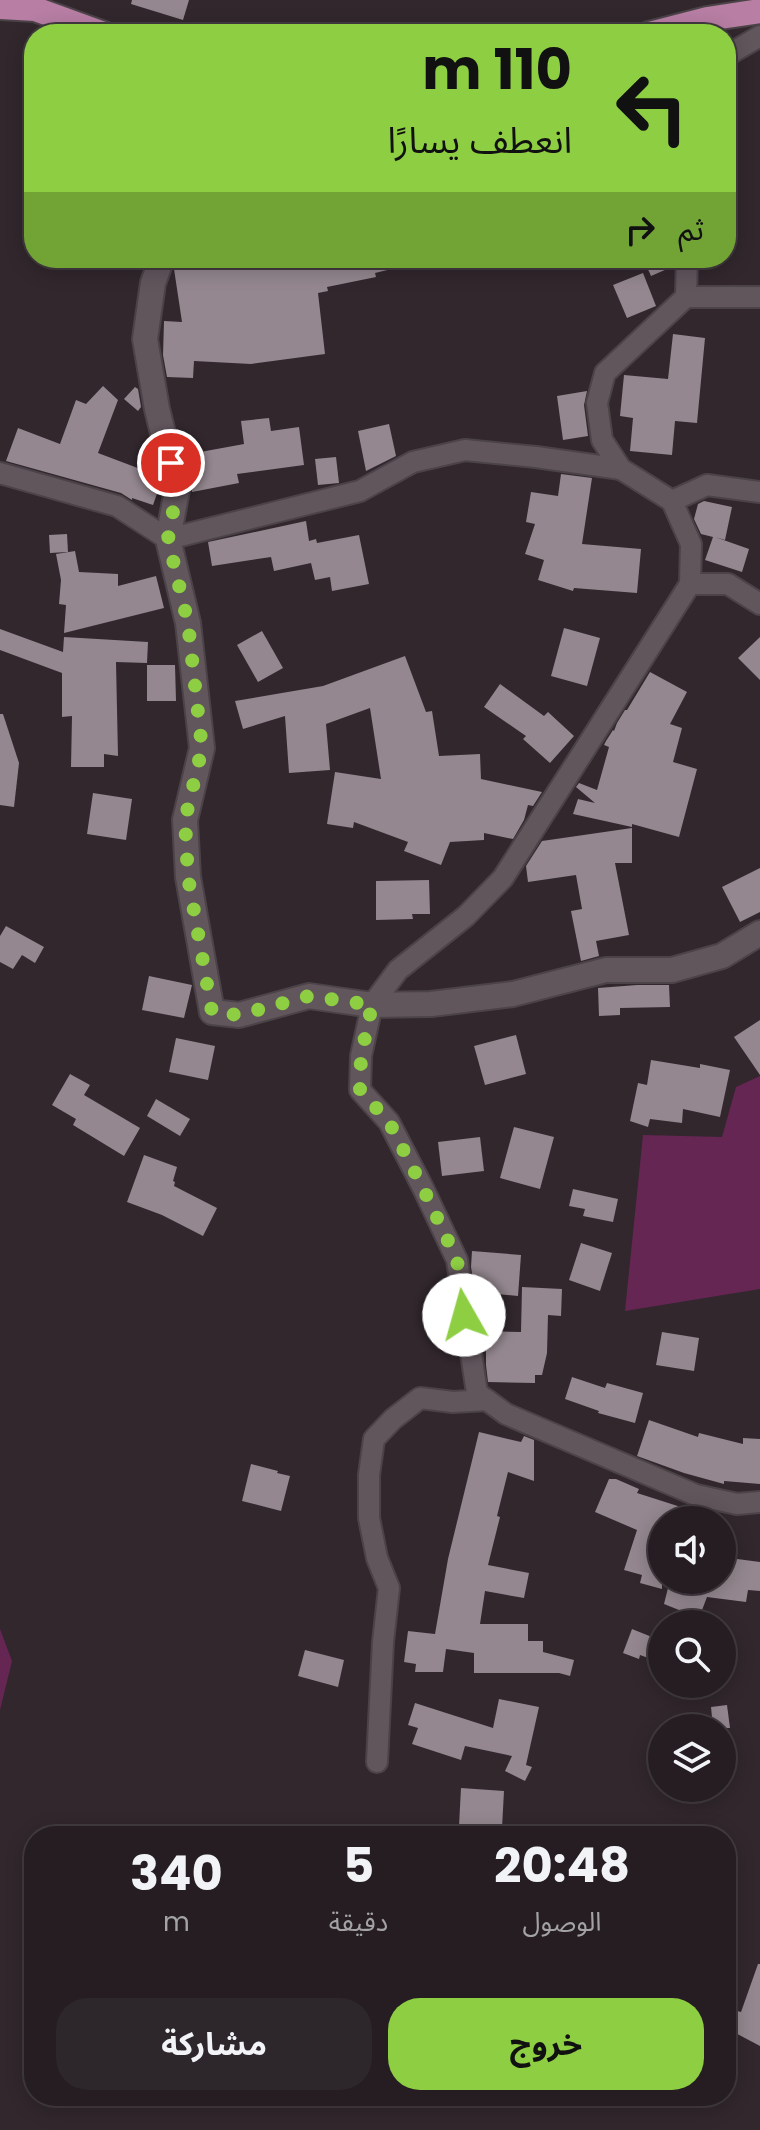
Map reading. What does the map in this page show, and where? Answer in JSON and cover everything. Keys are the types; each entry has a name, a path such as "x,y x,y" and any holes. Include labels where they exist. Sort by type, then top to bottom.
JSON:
{"main road":[{"path":"0,7 35,9 76,24"},
{"path":"688,24 760,11"}],"street":[{"path":"736,50 760,36"},
{"path":"158,268 153,283 145,339 157,409 177,490 168,539 188,623 202,748 185,820 188,877 212,1012 239,1015 309,996 372,1005 431,1004 513,994 606,970 672,970 722,956 760,933"},
{"path":"686,297 687,268"},
{"path":"760,297 686,297 605,373 597,403 602,440 621,469 672,501 691,544 690,584 503,878 466,916 398,970 372,1005 361,1056 360,1090 389,1122 457,1260 477,1393 506,1414 696,1495 737,1504 760,1502"},
{"path":"0,473 117,506 168,539 360,491 413,462 465,450 621,469"},
{"path":"672,501 707,485 760,492"},
{"path":"690,584 728,584 760,604"},
{"path":"377,1762 389,1588 377,1558 369,1518 369,1475 374,1439 420,1398 453,1402 487,1400"}],"shaded area":[{"path":"760,1076 760,1289 625,1311 643,1135 722,1137 736,1087"},
{"path":"0,1629 12,1661 0,1710"}],"building":[{"path":"132,0 189,0 183,20 131,4"},
{"path":"396,268 375,273 376,277 327,287 328,291 318,293 325,354 251,364 194,361 193,378 167,377 163,355 164,321 182,322 174,269"},
{"path":"647,268 669,268 651,276"},
{"path":"643,273 656,306 627,318 613,285"},
{"path":"673,334 705,338 697,423 675,421 672,455 630,451 633,418 620,416 624,375 668,379"},
{"path":"103,386 118,400 98,453 159,479 153,505 6,461 18,428 60,444 76,400 86,404"},
{"path":"135,387 141,407 138,411 124,399"},
{"path":"587,391 584,405 588,436 563,440 557,396"},
{"path":"269,418 271,431 299,427 304,465 237,474 239,483 192,492 184,455 244,444 241,421"},
{"path":"389,424 396,456 366,471 358,431"},
{"path":"336,457 339,483 318,485 315,459"},
{"path":"561,474 592,478 582,544 641,549 637,593 574,588 573,591 538,580 544,560 525,554 535,524 526,522 531,492 558,496"},
{"path":"704,501 732,507 725,540 715,537 749,549 742,572 705,560 713,537 701,534 694,519 698,504"},
{"path":"306,521 309,541 316,539 317,543 359,535 369,584 332,591 330,577 315,580 311,563 274,571 271,557 212,566 208,542"},
{"path":"67,534 68,552 50,553 49,535"},
{"path":"75,551 79,572 118,574 118,586 156,576 164,608 64,633 66,605 59,604 61,580 56,554"},
{"path":"564,628 600,638 587,686 551,676"},
{"path":"0,629 63,652 64,637 148,642 147,663 116,662 118,756 104,754 104,767 71,767 72,716 62,717 62,673 0,650"},
{"path":"262,631 283,668 258,682 237,645"},
{"path":"760,637 760,680 738,658"},
{"path":"405,656 426,712 432,711 439,756 480,754 481,779 542,792 533,806 528,805 513,839 484,833 484,840 450,842 441,865 404,851 408,842 354,822 353,828 327,824 335,772 381,779 370,708 326,724 330,770 289,773 285,716 243,729 235,701 323,686"},
{"path":"147,665 175,665 176,701 147,701"},
{"path":"650,672 687,692 670,724 682,728 673,762 697,769 679,837 632,824 632,827 573,814 578,799 595,803 576,787 579,783 597,790 609,747 604,745"},
{"path":"500,684 544,716 548,712 574,736 550,763 523,739 526,736 484,707"},
{"path":"0,714 3,714 19,763 14,807 0,805"},
{"path":"93,793 132,799 126,840 87,834"},
{"path":"632,828 632,863 615,863 629,935 596,941 599,956 581,961 571,911 582,909 576,875 528,882 526,866 542,841"},
{"path":"760,868 760,912 740,922 722,887"},
{"path":"429,880 430,914 412,914 413,919 376,920 376,881"},
{"path":"6,926 44,947 35,963 22,955 13,969 0,962 0,936"},
{"path":"149,976 192,985 184,1018 142,1010"},
{"path":"669,985 670,1007 620,1008 620,1015 599,1016 598,988"},
{"path":"760,1020 760,1075 734,1037"},
{"path":"516,1035 526,1074 485,1085 474,1046"},
{"path":"176,1038 215,1046 208,1080 169,1072"},
{"path":"651,1060 730,1070 720,1117 683,1109 682,1123 650,1119 648,1127 630,1121 638,1083 647,1085"},
{"path":"70,1074 90,1085 84,1095 140,1128 124,1156 73,1125 76,1119 52,1105"},
{"path":"156,1099 190,1119 180,1136 147,1116"},
{"path":"514,1127 554,1137 540,1189 500,1178"},
{"path":"480,1137 484,1171 442,1176 438,1142"},
{"path":"144,1155 177,1167 174,1186 217,1208 203,1236 162,1215 127,1202"},
{"path":"573,1189 618,1199 613,1222 583,1216 585,1209 569,1206"},
{"path":"581,1243 612,1253 600,1291 569,1280"},
{"path":"472,1251 521,1255 518,1296 475,1292"},
{"path":"522,1287 562,1289 561,1316 548,1315 547,1353 542,1375 535,1375 535,1383 488,1382 486,1331 521,1332"},
{"path":"662,1332 699,1338 694,1371 656,1365"},
{"path":"572,1377 605,1388 607,1383 643,1393 635,1423 598,1413 565,1399"},
{"path":"649,1420 698,1437 699,1433 743,1444 743,1438 760,1439 760,1484 724,1481 724,1484 637,1456"},
{"path":"479,1432 521,1442 524,1436 534,1440 534,1481 508,1472 488,1565 529,1573 524,1598 485,1591 480,1624 528,1624 528,1641 543,1641 543,1652 574,1660 570,1676 559,1673 474,1673 474,1653 446,1649 443,1672 415,1672 416,1664 404,1662 408,1631 435,1634 448,1559"},
{"path":"251,1464 290,1476 281,1511 242,1501"},
{"path":"609,1479 639,1489 637,1493 678,1506 648,1506 648,1585 640,1583 642,1575 624,1570 637,1530 595,1512"},
{"path":"736,1559 760,1562 760,1591 748,1590 746,1602 707,1597 702,1610 679,1610 664,1604 666,1594 736,1594"},
{"path":"632,1629 648,1635 648,1658 640,1655 639,1659 623,1653"},
{"path":"305,1650 344,1660 338,1687 298,1676"},
{"path":"499,1699 539,1707 526,1765 532,1767 525,1781 505,1771 512,1756 465,1746 461,1760 412,1744 418,1728 408,1725 415,1703 493,1728"},
{"path":"727,1705 728,1714 712,1714 711,1707"},
{"path":"461,1788 504,1791 502,1826 459,1826"},
{"path":"760,1964 760,2046 736,2033 736,2011 741,2012"}],"route":[{"path":"171,463 177,490 168,539 188,623 202,748 185,820 188,877 212,1012 239,1015 309,996 372,1005 361,1056 360,1090 389,1122 457,1260 464,1315"}]}
